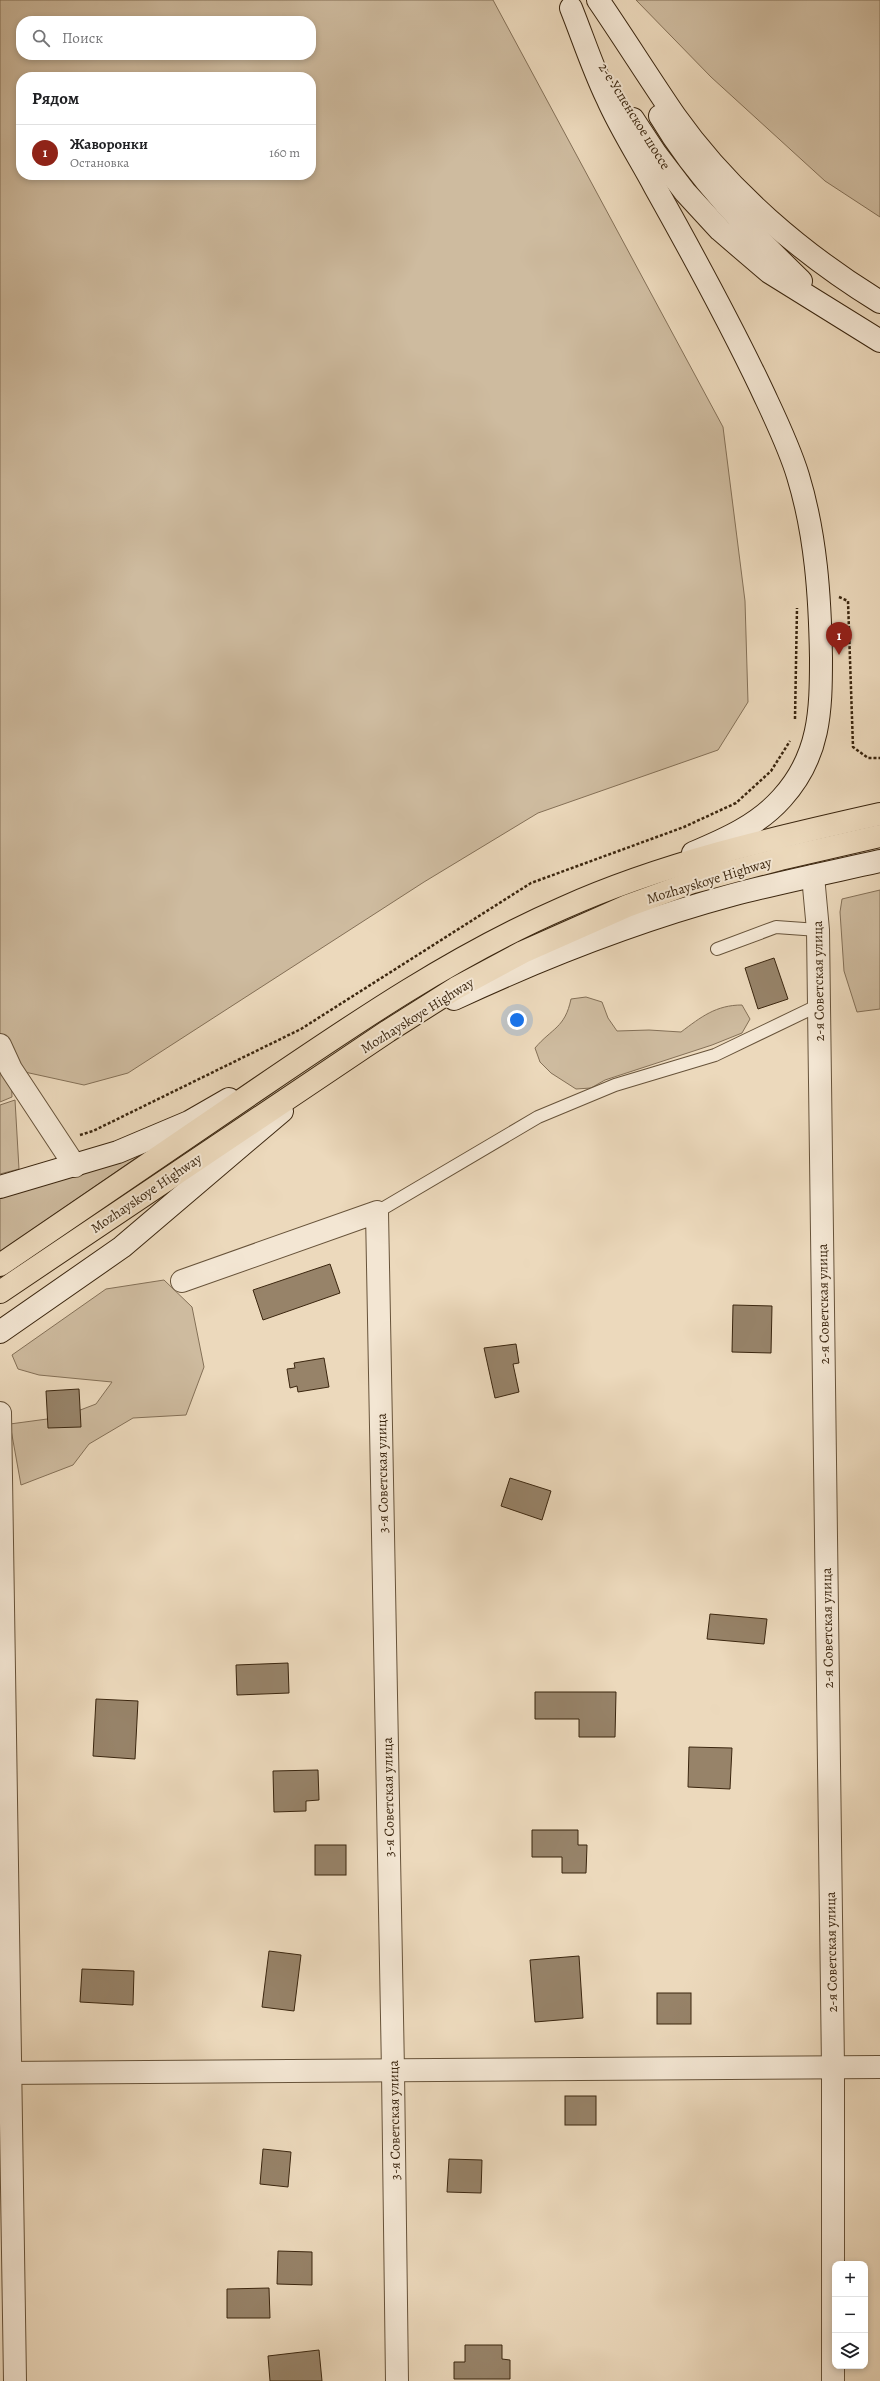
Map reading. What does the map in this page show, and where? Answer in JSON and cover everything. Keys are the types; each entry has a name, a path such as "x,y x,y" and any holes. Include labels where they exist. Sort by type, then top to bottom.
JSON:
{"main road":[{"name":"Mozhayskoye Highway","path":"0,1265 319,1048 429,977 504,935 564,907 618,885 768,841 880,814"},
{"name":"Mozhayskoye Highway","path":"0,1292 388,1031 456,988 523,952 627,906 693,882 780,858 880,836"}],"street":[{"path":"598,0 676,116 729,180 762,213 801,247 850,283 880,302"},
{"name":"2-е Успенское шоссе","path":"598,0 634,72 688,160 727,208 831,310"},
{"path":"569,4 607,99 732,327 774,417 795,468 810,524 817,571 820,621 821,704 817,736 803,767 784,796 767,814 749,826 717,843 618,885"},
{"name":"2-е Успенское шоссе","path":"569,4 628,111 656,154 685,192 720,230 769,272 880,341"},
{"path":"388,1031 542,959 594,939 732,895 880,861"},
{"name":"2-я Советская улица","path":"814,876 818,930 833,2068 833,2381"},
{"path":"0,1045 11,1069 75,1166"},
{"path":"0,1186 75,1166 118,1152 188,1122 319,1048"},
{"path":"0,1332 122,1246 329,1071"},
{"path":"182,1281 377,1212"},
{"name":"3-я Советская улица","path":"377,1212 393,2071 397,2381"},
{"path":"0,1413 5,2073 15,2381"},
{"path":"5,2073 880,2067"}],"lane":[{"path":"717,949 776,928 818,930"},
{"path":"377,1212 538,1117 615,1085 715,1055 819,1005"}],"path":[{"path":"834,595 848,601 853,747 868,758 880,758"},
{"path":"795,721 798,606"},
{"path":"58,1140 93,1131 301,1029 531,883 684,827 736,803 771,771 794,735"}],"shaded area":[{"path":"0,0 493,0 723,427 745,601 748,702 718,750 538,813 424,882 128,1073 84,1085 11,1069 12,1097 0,1102"},
{"path":"636,0 880,0 880,217 825,181 711,77"},
{"path":"880,890 880,1009 857,1012 844,971 840,912 842,899"},
{"path":"586,997 602,1002 608,1018 617,1031 649,1030 681,1032 695,1021 709,1013 724,1007 742,1005 750,1019 742,1033 712,1045 605,1080 591,1088 576,1089 551,1073 540,1062 535,1048 561,1022 565,1016 571,999"},
{"path":"15,1100 19,1169 0,1174 0,1105"},
{"path":"149,1149 0,1252 0,1192"},
{"path":"164,1280 192,1307 204,1367 186,1415 133,1418 89,1444 73,1465 21,1485 10,1424 62,1417 96,1404 112,1382 39,1375 18,1369 12,1355 106,1289"}],"building":[{"path":"774,958 788,999 758,1009 745,968"},
{"path":"330,1264 340,1293 263,1320 253,1290"},
{"path":"733,1305 772,1306 771,1353 732,1352"},
{"path":"516,1344 519,1363 513,1364 519,1392 495,1398 484,1348"},
{"path":"324,1358 329,1387 298,1392 297,1386 290,1388 287,1369 295,1368 294,1363"},
{"path":"79,1389 81,1427 48,1428 46,1391"},
{"path":"510,1478 551,1491 542,1520 501,1506"},
{"path":"710,1614 767,1619 764,1644 707,1639"},
{"path":"288,1663 289,1693 237,1695 236,1665"},
{"path":"535,1692 616,1692 615,1737 579,1737 579,1719 535,1719"},
{"path":"96,1699 138,1701 135,1759 93,1756"},
{"path":"689,1747 732,1748 730,1789 688,1787"},
{"path":"318,1770 319,1800 306,1801 306,1811 274,1812 273,1771"},
{"path":"532,1830 578,1830 578,1845 587,1845 586,1873 562,1873 562,1857 532,1857"},
{"path":"315,1845 346,1845 346,1875 315,1875"},
{"path":"269,1951 301,1955 294,2011 262,2007"},
{"path":"579,1956 583,2018 535,2022 530,1960"},
{"path":"82,1969 134,1971 133,2005 80,2002"},
{"path":"657,1993 691,1993 691,2024 657,2024"},
{"path":"565,2096 596,2096 596,2125 565,2125"},
{"path":"263,2149 291,2152 288,2187 260,2184"},
{"path":"449,2159 482,2160 481,2193 447,2192"},
{"path":"278,2251 312,2252 312,2285 277,2284"},
{"path":"269,2288 270,2318 227,2318 227,2289"},
{"path":"465,2345 502,2345 502,2359 510,2360 510,2379 454,2379 454,2362 465,2362"},
{"path":"319,2350 322,2381 270,2381 268,2356"}],"place":[{"name":"Жаворонки","path":"839,655"}]}
